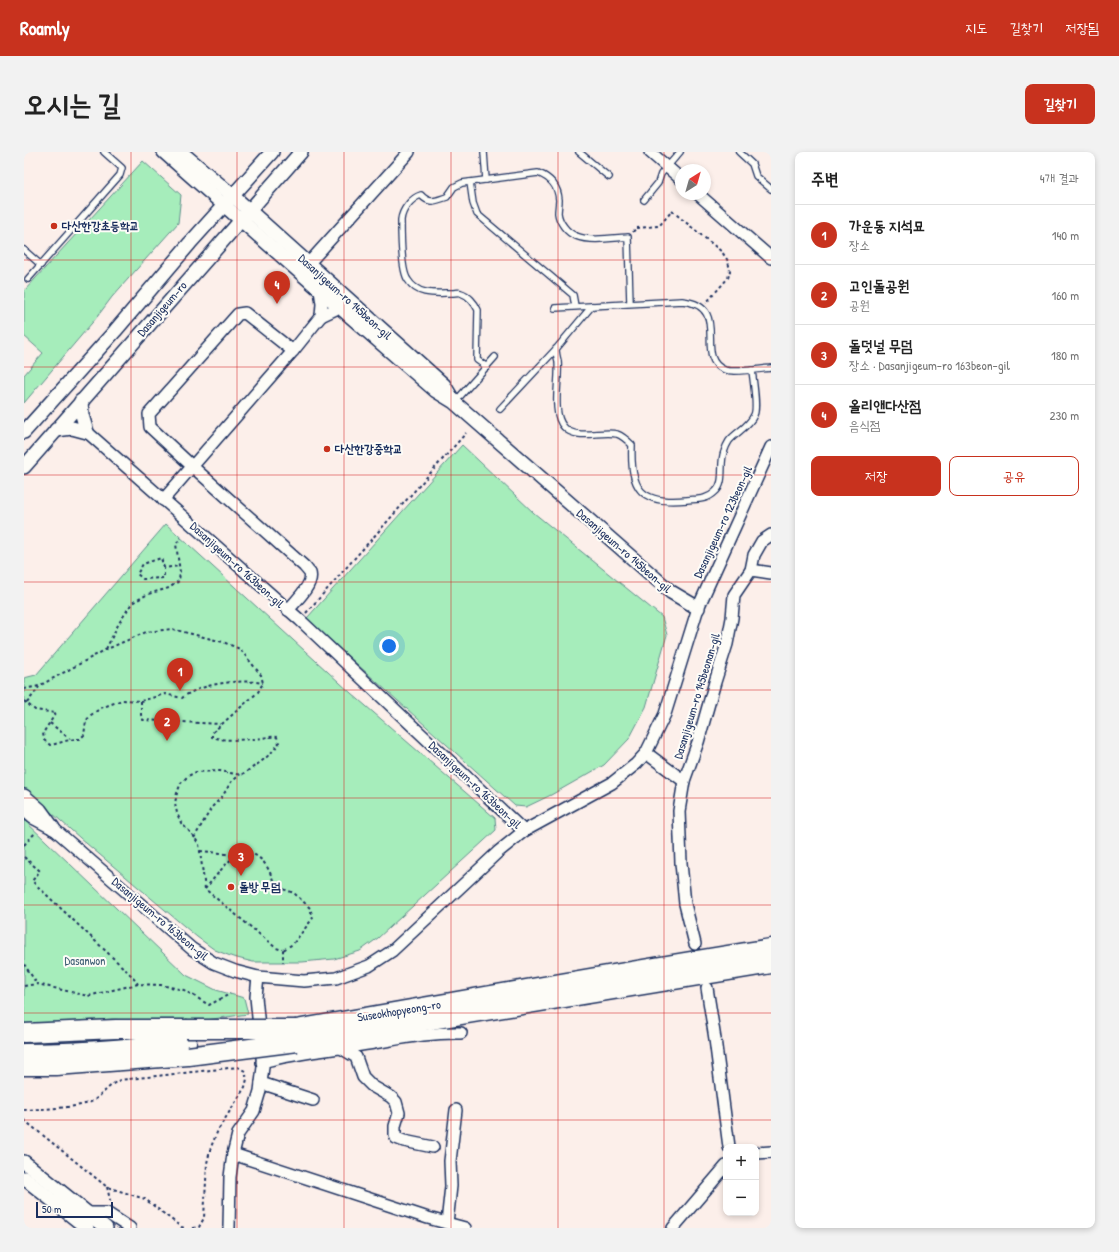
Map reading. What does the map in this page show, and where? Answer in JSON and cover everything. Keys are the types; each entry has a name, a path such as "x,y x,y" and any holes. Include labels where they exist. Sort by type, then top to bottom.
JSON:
{"highway":[{"name":"Suseokhopyeong-ro","path":"296,1036 650,967 771,948"},
{"name":"Suseokhopyeong-ro","path":"24,1053 55,1053 124,1049 187,1042 296,1036 771,964"},
{"path":"24,1033 116,1029 187,1042 296,1036"},
{"name":"Suseokhopyeong-ro","path":"24,1066 56,1066 187,1042"}],"street":[{"path":"164,152 229,200"},
{"name":"Dasanjigeum-ro","path":"24,432 272,152"},
{"name":"Dasanjigeum-ro","path":"24,467 301,152"},
{"path":"308,264 409,152"},
{"path":"650,152 675,174"},
{"path":"184,153 229,200"},
{"name":"Dasanjigeum-ro 145beon-gil","path":"229,200 340,308 436,391 454,402 672,592 698,608"},
{"path":"705,200 771,258"},
{"name":"Dasanjigeum-ro 145beon-gil","path":"245,215 308,264 444,385 454,402"},
{"path":"320,290 322,304 321,316"},
{"path":"164,500 321,316 340,308"},
{"path":"288,610 308,586 311,581 310,574 304,566 192,466 150,426 149,414 238,314 245,313 292,351"},
{"path":"81,401 82,415 87,432"},
{"path":"56,430 72,428 87,432"},
{"name":"Dasanjigeum-ro 163beon-gil","path":"24,809 33,817 53,828 192,949 214,963 235,972 258,977 304,981 336,978 369,966 392,950 498,852 524,831 300,620 87,432"},
{"name":"Dasanjigeum-ro 123beon-gil","path":"698,608 767,467 771,447"},
{"name":"Dasanjigeum-ro 145beonan-gil","path":"646,753 684,781 702,729 727,644 734,595 750,570 754,555 762,541 771,535"},
{"path":"750,570 771,573"},
{"path":"524,831 612,783 636,764 646,753 665,714 698,608"},
{"path":"684,781 679,811 681,863 684,904 695,944"},
{"name":"Dasanjigeum-ro 163beon-gil","path":"24,796 40,810 53,828"},
{"path":"229,1228 230,1177 233,1154 238,1134 254,1111 261,1083 262,1062 256,997 258,977"},
{"path":"707,988 729,1144"},
{"path":"262,1062 276,1058 434,1034 461,1033"},
{"path":"341,1048 356,1057 363,1077 378,1090 391,1098 397,1105 398,1113 395,1126 396,1138 433,1147"},
{"path":"261,1083 314,1100"},
{"path":"447,1223 451,1186 450,1161 456,1110"},
{"path":"759,1153 771,1152"},
{"path":"233,1154 465,1228"},
{"path":"24,1162 88,1213 109,1222 130,1228"},
{"path":"673,1228 723,1170"},
{"path":"24,1178 87,1228"}],"lane":[{"path":"28,279 120,175 122,168 104,152"},
{"path":"484,152 486,180"},
{"path":"580,152 609,177"},
{"path":"644,200 658,183 661,174 680,152"},
{"path":"739,152 752,164 756,176 771,189"},
{"path":"487,367 477,360 478,310 475,303 462,293 424,293 407,280 403,269 401,218 406,207 414,197 421,195 426,200 431,201 447,197 454,187 462,183 538,173 546,176 558,190 558,213 566,230 575,236 586,239 628,237 630,303"},
{"path":"470,182 473,203 477,214 573,295 575,306"},
{"path":"24,250 41,265"},
{"path":"555,308 682,301 698,304 709,318 712,360 717,366 726,370 771,368"},
{"path":"500,409 556,349 592,306"},
{"path":"556,349 558,362 558,418 564,428 582,435 608,433 618,434 627,439 632,445 633,475 640,491 649,497 661,501 708,498 717,491 721,483 723,454 729,441 748,424 754,415 756,408 752,370"},
{"path":"454,402 495,357"}],"path":[{"path":"628,237 636,228 659,226 672,211 722,252 728,261 730,272 728,278 702,308"},
{"path":"300,620 466,433"},
{"path":"105,650 119,623 132,603 148,594 169,588 179,581 180,572 176,544 181,538"},
{"path":"161,558 164,568 164,578 143,579 137,574 143,564 161,558"},
{"path":"164,568 179,566"},
{"path":"24,689 39,686 105,650 146,632 172,629 223,642 240,650 261,675 263,683 258,692 220,724 212,733 212,737 220,740 253,739 270,736 277,738 279,743 262,762 231,782 222,797 212,807 194,838"},
{"path":"24,702 35,710 56,713 43,733 44,740 50,745 58,744 70,739 80,739 84,735 86,721 91,715 101,708 122,700 141,701 165,694 182,698 193,690 227,683 252,681 263,683"},
{"path":"27,703 39,686"},
{"path":"141,701 141,715 143,720 220,724"},
{"path":"50,723 70,739"},
{"path":"205,889 234,856 247,850 260,858 271,871 275,886 294,893 310,908 313,918 292,944 283,950 276,948 205,889 199,844 181,823 175,802 177,793 181,783 188,776 196,772 220,770 241,775"},
{"path":"24,845 37,831"},
{"path":"200,851 234,856"},
{"path":"24,857 40,871 32,880 130,974 138,984"},
{"path":"283,950 283,962"},
{"path":"24,964 37,984"},
{"path":"24,986 37,984 88,996 138,984 161,985 184,990 209,1005 230,994"},
{"path":"24,1110 79,1105 92,1101 111,1084 120,1080 238,1067 245,1071 247,1079 245,1087 218,1130 212,1147 207,1163 204,1218 198,1226 193,1228"},
{"path":"24,1120 107,1187 145,1199 184,1228"},
{"path":"107,1187 109,1222"}],"green space":[{"path":"143,161 181,195 178,223 112,297 97,317 24,403 24,375 43,353 24,336 24,291"},
{"path":"462,445 534,513 662,617 667,635 646,707 629,739 604,765 551,795 526,807 515,806 307,618"},
{"path":"166,524 351,693 495,818 496,830 378,938 360,951 334,959 302,962 253,962 233,957 215,950 197,937 80,838 24,788 24,678 36,675"},
{"name":"Dasanwon","path":"24,820 186,975 216,990 244,998 248,1014 177,1024 112,1019 47,1024 24,1024"}],"place":[{"name":"다산한강초등학교","path":"54,226"},
{"name":"올리앤다산점","path":"277,304"},
{"name":"다산한강중학교","path":"327,449"},
{"name":"가운동 지석묘","path":"180,691"},
{"name":"고인돌공원","path":"167,741"},
{"name":"돌덧널 무덤","path":"241,876"},
{"name":"돌방 무덤","path":"231,887"}]}
